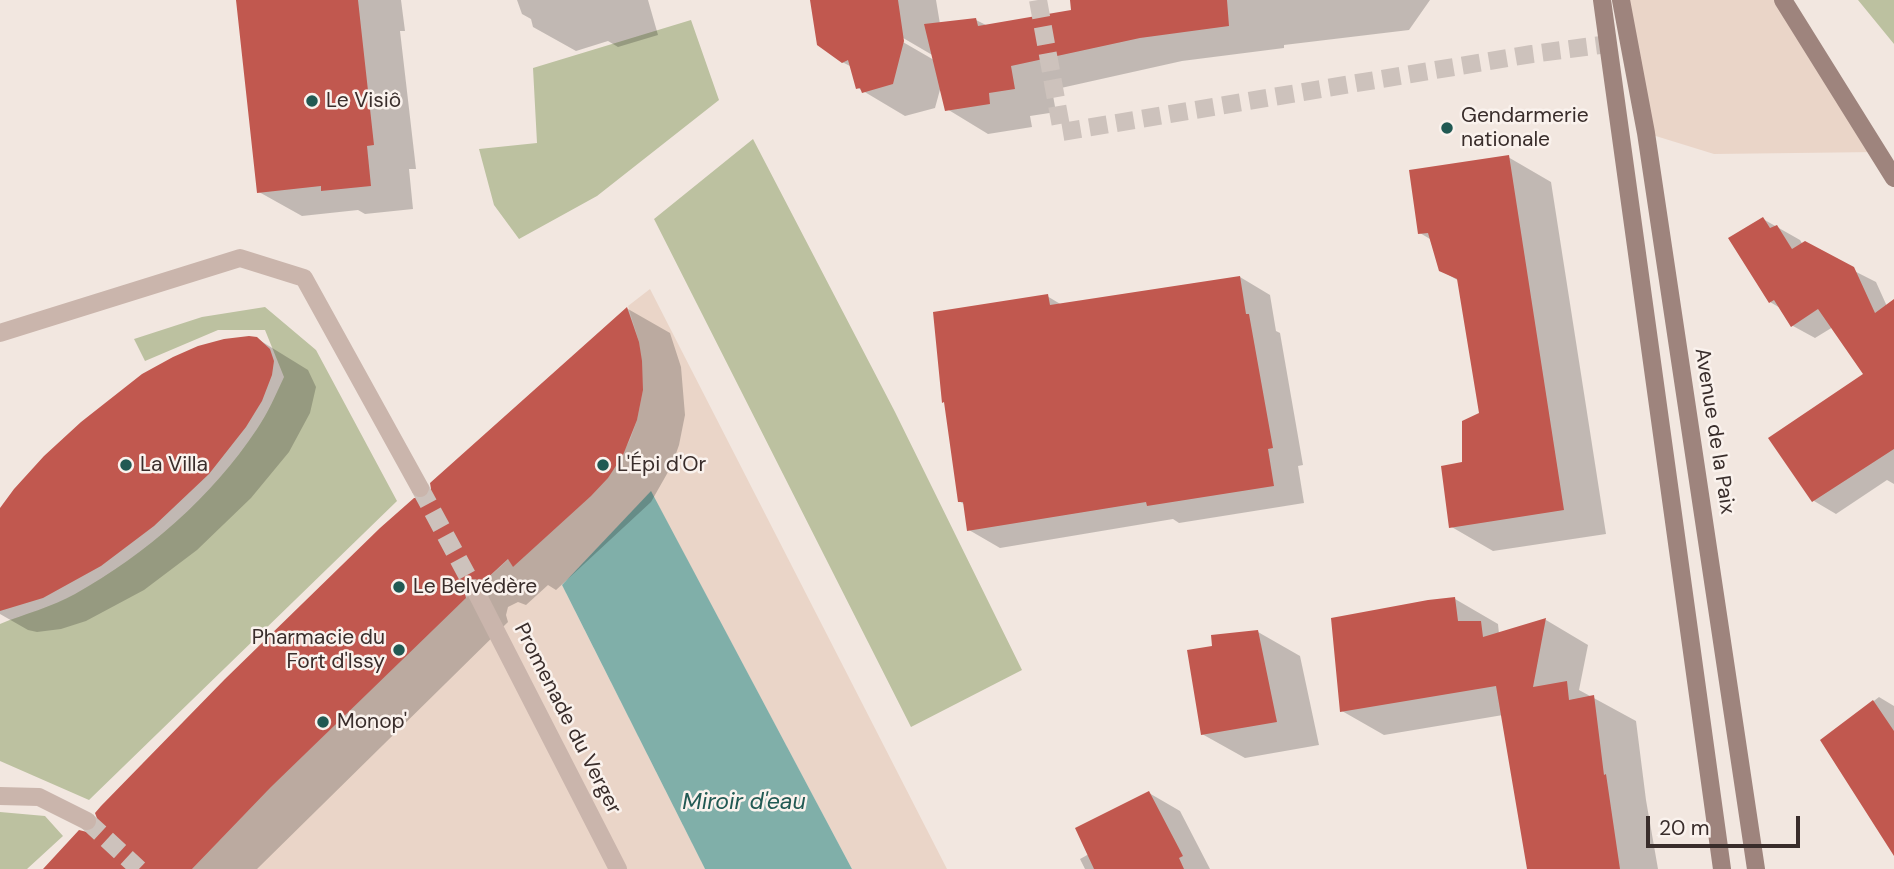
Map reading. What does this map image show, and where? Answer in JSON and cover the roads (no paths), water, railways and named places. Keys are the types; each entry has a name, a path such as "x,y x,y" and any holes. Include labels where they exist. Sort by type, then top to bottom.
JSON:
{"main road":[{"path":"1602,0 1721,869"},
{"name":"Avenue de la Paix","path":"1621,0 1646,133 1756,869"},
{"path":"1783,0 1885,152 1894,178"}],"street":[{"path":"1,336 240,258 304,278 421,488"},
{"name":"Promenade du Verger","path":"475,590 618,869"},
{"path":"0,796 40,797 87,821"}],"water":[{"name":"Miroir d'eau","path":"651,491 852,869 705,869 562,585"}],"tunnel":[{"path":"1038,0 1062,132 1532,54 1608,44"},
{"path":"420,488 475,590"},
{"path":"87,821 139,869"}],"place":[{"name":"Le Visiô","path":"312,101"},
{"name":"Gendarmerie nationale","path":"1447,128"},
{"name":"La Villa","path":"126,465"},
{"name":"L'Épi d'Or","path":"603,465"},
{"name":"Le Belvédère","path":"399,587"},
{"name":"Pharmacie du Fort d'Issy","path":"399,650"},
{"name":"Monop'","path":"323,722"}]}
